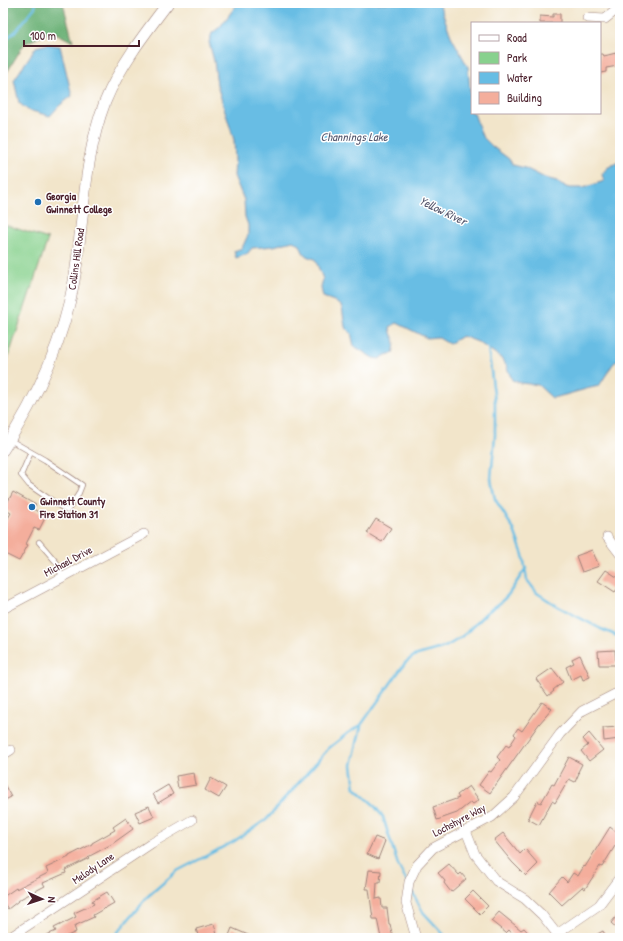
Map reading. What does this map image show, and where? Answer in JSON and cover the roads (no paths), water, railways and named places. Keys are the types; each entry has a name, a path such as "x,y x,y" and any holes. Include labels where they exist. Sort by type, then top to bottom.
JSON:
{"street":[{"name":"Collins Hill Road","path":"3,450 38,391 63,330 74,281 86,182 95,135 105,102 120,72 153,22 168,3"},
{"path":"587,18 605,20 620,7"},
{"name":"Michael Drive","path":"3,609 144,534"},
{"path":"607,537 620,554"},
{"name":"Lochshyre Way","path":"416,938 406,903 409,882 417,866 433,848 492,817 514,797 560,734 582,711 615,694"},
{"path":"3,755 11,750"},
{"name":"Melody Lane","path":"9,938 152,842 192,820"},
{"path":"466,831 475,854 496,881 525,900 542,915 557,936 599,905 620,877"}],"lane":[{"path":"10,440 31,452 82,485 78,495 67,510 29,485 21,475 31,452"},
{"path":"39,542 56,563 62,577"}],"water":[{"name":"Channings Lake","path":"238,3 439,3 451,36 468,67 471,114 474,114 482,136 493,147 509,159 513,165 525,168 545,178 557,181 561,185 569,188 583,188 604,181 602,174 607,168 620,161 620,358 613,364 599,386 552,398 538,385 520,383 512,380 506,365 499,356 478,342 462,336 449,344 437,337 427,338 397,323 390,327 395,341 393,353 379,359 373,358 354,346 351,333 345,327 342,307 334,301 323,297 321,288 323,279 315,259 305,255 300,245 293,241 274,246 252,248 247,254 236,258 234,251 242,248 248,235 248,225 245,217 244,200 234,176 234,140 217,85 214,61 209,42 212,33 220,27"},
{"path":"48,44 60,46 72,96 59,106 50,116 28,110 19,103 14,80 36,47"}],"waterway":[{"path":"3,41 16,31 35,7 36,3"},
{"path":"488,347 495,402 495,436 491,478 493,490 495,499 514,530 523,555 527,580 537,593 557,606 601,629 620,637"},
{"path":"113,938 147,897 177,871 233,842 267,819 329,748 361,725 405,663 414,656 445,647 462,637 486,613 508,595 526,568"},
{"path":"361,726 352,765 355,788 373,804 383,817 398,865 407,882"},
{"path":"411,890 423,912 447,938"}],"place":[{"name":"Georgia Gwinnett College","path":"38,202"},
{"name":"Gwinnett County Fire Station 31","path":"32,507"}],"water label":[{"name":"Yellow River","path":"443,211"}]}
